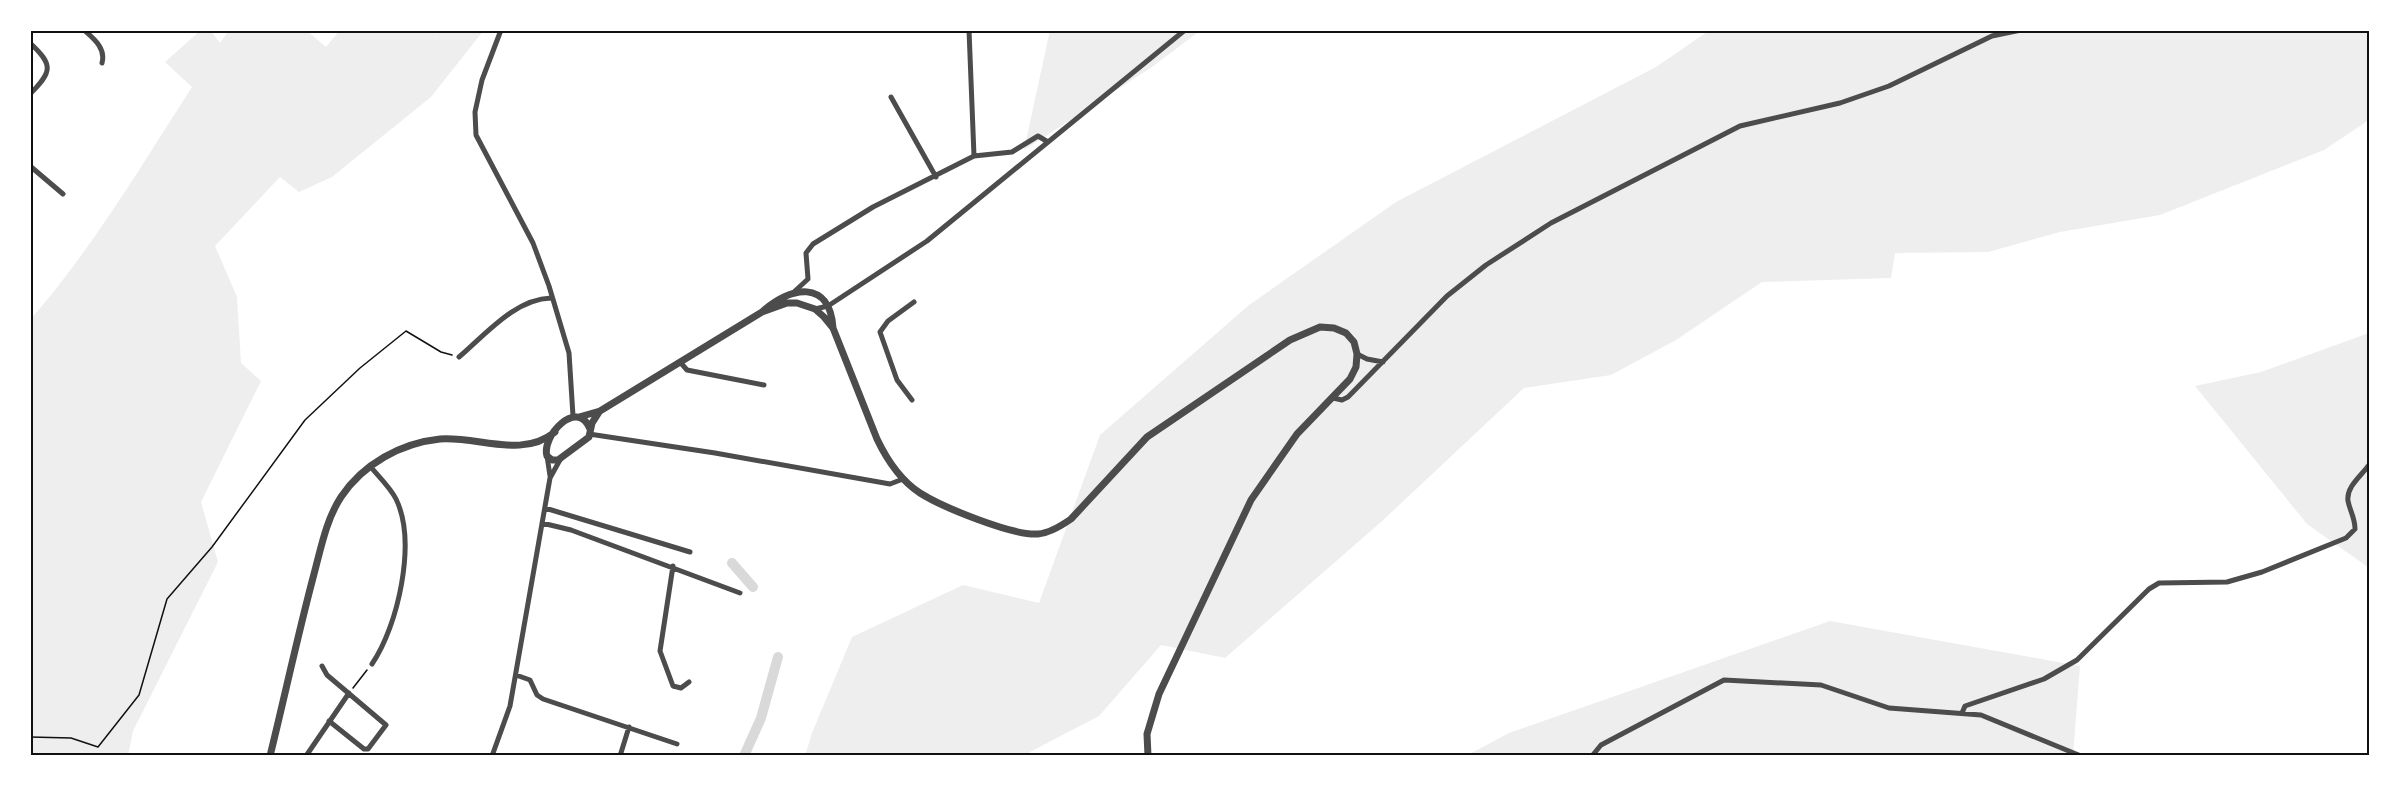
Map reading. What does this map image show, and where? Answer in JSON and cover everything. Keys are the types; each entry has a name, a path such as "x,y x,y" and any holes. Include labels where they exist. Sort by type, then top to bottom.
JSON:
{"street":[{"path":"84,30 99,46 103,55 102,63"},
{"path":"501,30 482,80 475,112 476,135 533,243 569,352 576,417 590,432 890,484 903,479"},
{"path":"969,30 974,156"},
{"path":"815,309 828,306 927,241 1185,30"},
{"path":"1334,398 1342,400 1348,397 1447,296 1486,265 1551,223 1740,126 1840,103 1889,86 1992,36 2021,30"},
{"path":"30,43 47,60 49,69 45,79 30,94"},
{"path":"891,97 936,177"},
{"path":"762,312 771,303 795,291 808,279 806,253 813,244 873,207 974,156 1012,152 1038,136 1047,141"},
{"path":"30,166 63,194"},
{"path":"795,291 815,294 828,306 833,328 877,440 884,455 903,479 920,493 1022,534 1040,534 1056,529 1071,519 1147,437 1290,340 1320,327 1334,328 1346,333 1354,342 1357,354 1356,367 1350,379 1297,434 1251,500 1159,694 1147,734 1148,756"},
{"path":"459,357 524,303 538,298 551,298"},
{"path":"912,400 897,380 880,332 888,321 914,302"},
{"path":"492,756 510,706 550,478 546,447 555,432 565,420 600,411 762,312 787,303 805,304 815,309 833,328"},
{"path":"1357,354 1367,360 1383,362"},
{"path":"680,362 687,370 764,385"},
{"path":"270,756 329,520 347,488 370,466 403,448 441,439 509,445 531,444 540,447 555,461 590,432 600,411"},
{"path":"531,444 555,432"},
{"path":"550,478 561,458"},
{"path":"1962,713 1965,706 2044,679 2077,660 2149,589 2159,583 2227,582 2262,572 2346,538 2355,529 2355,516 2348,503 2349,490 2369,465"},
{"path":"370,466 396,498 405,535 397,603 381,649 372,664"},
{"path":"545,508 690,552"},
{"path":"542,523 571,530 673,566 740,593"},
{"path":"673,566 660,651 673,686 681,688 690,682"},
{"path":"322,666 327,675 384,721 385,728 368,749 364,749 329,721"},
{"path":"516,675 530,680 543,699 676,744"},
{"path":"1592,756 1601,745 1724,680 1821,685 1889,708 1981,715 2080,756"},
{"path":"306,756 349,693"},
{"path":"620,756 629,727"}],"path":[{"path":"30,737 71,738 98,747 139,695 167,599 212,547 298,429 338,388 406,331 441,352 459,357"},
{"path":"349,693 372,664"}],"shaded area":[{"path":"201,30 210,30 220,43 229,30 306,30 326,47 340,30 433,30 437,34 441,30 484,30 431,97 332,177 299,192 280,177 215,246 237,297 241,363 261,381 201,502 218,562 133,731 128,756 30,756 30,320 95,236 192,87 165,62"},
{"path":"1050,30 1201,30 1152,67 1024,150"},
{"path":"1710,30 2369,30 2369,120 2324,150 2160,215 2060,232 1988,252 1895,253 1891,278 1762,282 1676,340 1611,375 1524,388 1381,522 1225,658 1161,645 1099,716 1030,752 1028,756 805,756 812,733 852,637 963,585 1039,603 1100,435 1249,305 1396,202 1656,67"},
{"path":"2369,333 2369,568 2307,524 2195,386 2261,372"},
{"path":"1830,621 2080,666 2073,756 1466,756 1509,733"}],"waterway":[{"path":"732,563 753,587"},
{"path":"744,756 761,718 778,657"}]}
